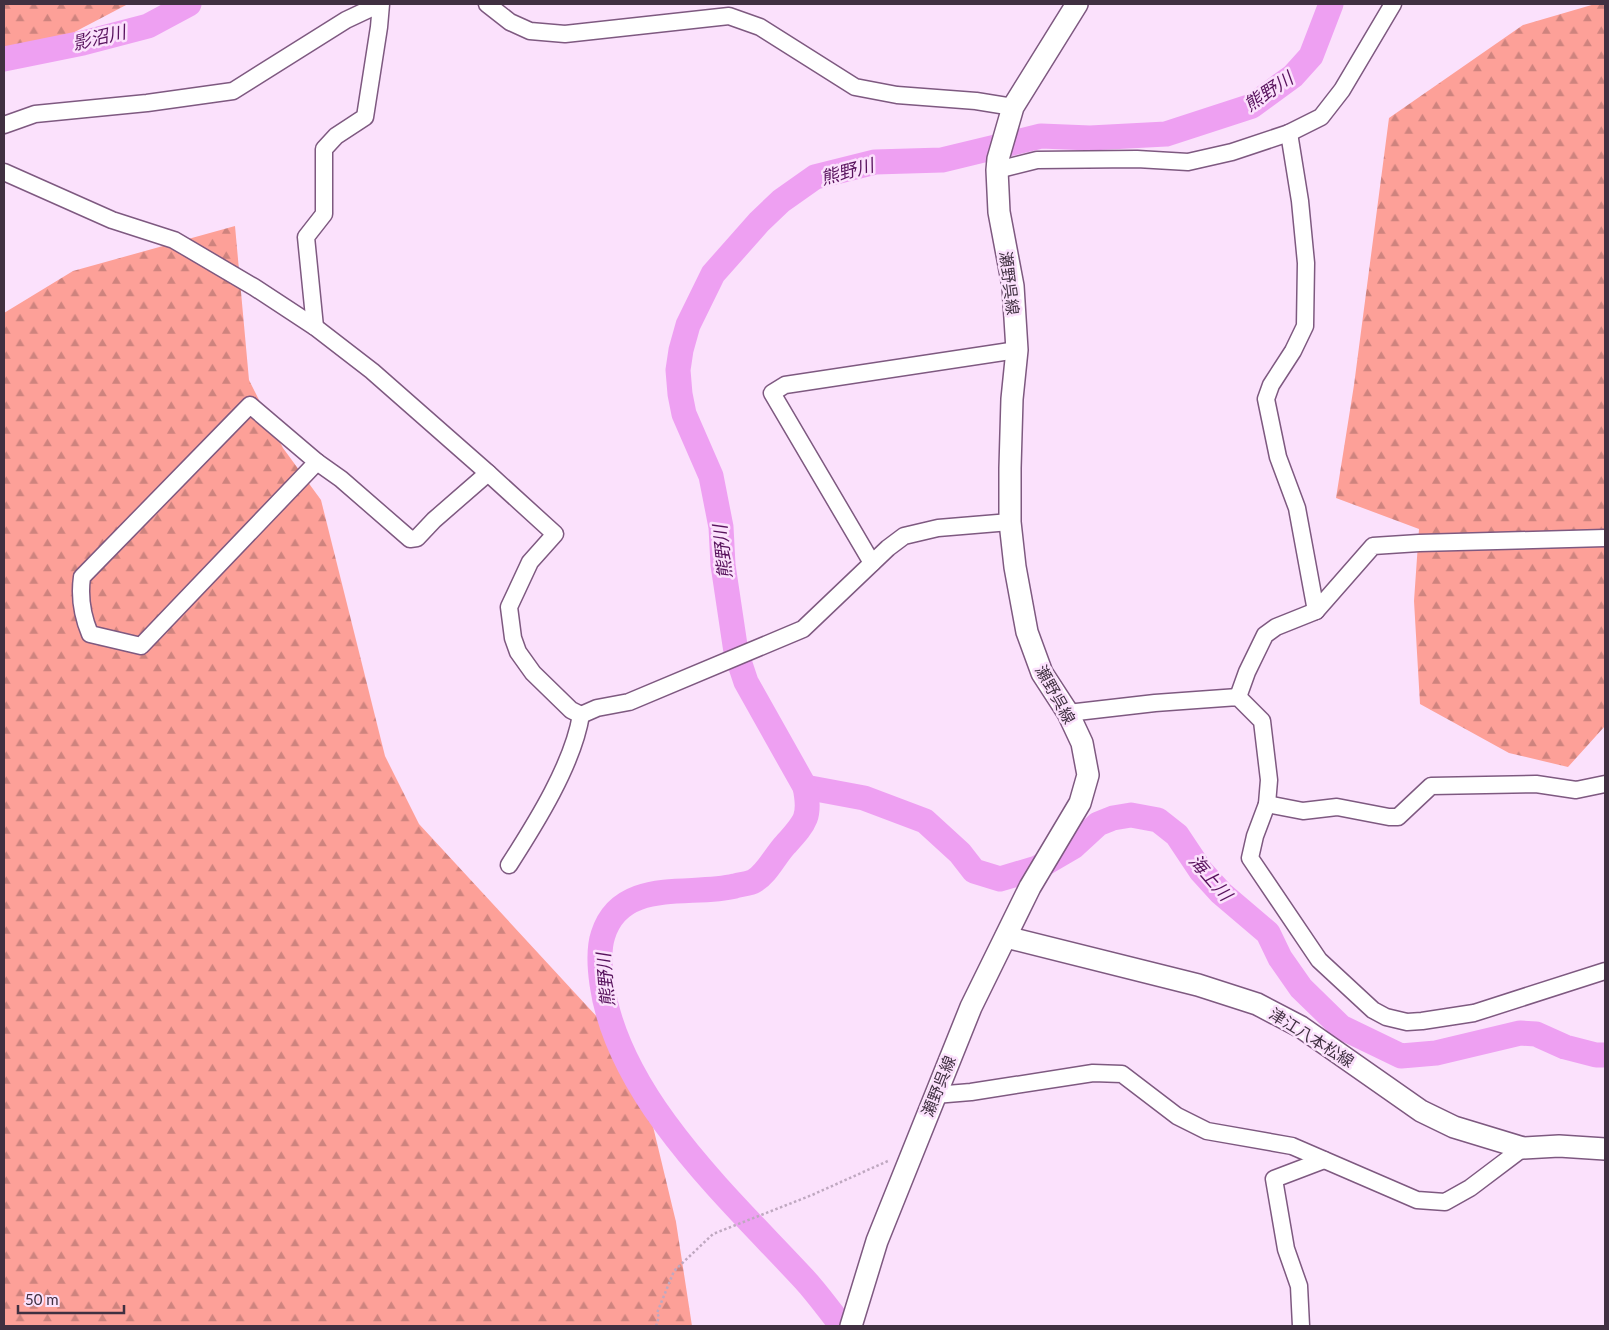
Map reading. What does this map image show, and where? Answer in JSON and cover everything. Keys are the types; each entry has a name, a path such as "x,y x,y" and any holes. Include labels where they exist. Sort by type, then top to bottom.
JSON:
{"main road":[{"name":"瀬野呉線","path":"853,1318 877,1241 971,1007 1030,887 1080,803 1088,775 1082,743 1068,713 1042,673 1027,632 1014,567 1010,522 1012,399 1017,350 1013,286 999,212 997,165 1013,108 1077,4"},
{"name":"津江八本松線","path":"1006,937 1198,985 1258,1004 1301,1027 1421,1111 1454,1127 1523,1148 1559,1146 1605,1149"}],"street":[{"path":"4,125 35,114 147,103 233,91 346,20 380,4 380,27 365,117 336,136 324,149 324,214 306,237 315,327"},
{"path":"487,4 510,22 530,32 564,34 729,16 760,27 855,87 897,95 976,101 1013,108"},
{"path":"997,165 1037,160 1136,159 1188,162 1232,152 1289,133 1321,117 1342,90 1393,4"},
{"path":"1289,133 1300,201 1306,263 1306,326 1293,352 1271,385 1266,399 1278,457 1297,508 1316,612"},
{"path":"4,172 112,220 174,240 254,287 315,327 372,371 488,472 554,534 530,562 509,607 513,638 518,652 533,673 571,710 581,715"},
{"path":"872,563 772,393 785,385 1017,350"},
{"path":"317,462 141,646 90,634 84,620 79,595 82,577 250,405 317,462 341,479 410,539 417,538 488,472"},
{"path":"581,715 597,708 629,702 803,629 872,563 904,536 938,528 1010,522"},
{"path":"1238,697 1247,672 1265,635 1276,627 1316,612 1373,546 1605,538"},
{"path":"1068,713 1155,703 1238,697 1262,721 1269,780 1268,804 1255,836 1250,858 1319,960 1373,1010 1386,1017 1414,1021 1474,1013 1605,971"},
{"path":"509,865 538,819 578,734 581,715"},
{"path":"1268,804 1303,811 1337,807 1388,817 1398,816 1431,786 1536,784 1576,790 1605,784"},
{"path":"935,1095 971,1092 1093,1073 1122,1074 1177,1116 1207,1131 1292,1146 1416,1200 1445,1202 1470,1188 1523,1148"},
{"path":"1301,1326 1299,1286 1279,1219 1274,1179 1324,1160"}],"path":[{"path":"656,1326 659,1317 657,1313 674,1271 713,1234 812,1195 896,1157 911,1154"}],"green space":[{"path":"4,4 128,4 4,69"},
{"path":"1595,4 1605,4 1605,726 1568,767 1509,753 1420,704 1414,601 1419,529 1336,498 1354,385 1389,118 1523,25"},
{"path":"235,226 249,380 283,448 321,500 385,756 419,824 611,1032 650,1114 676,1222 692,1326 4,1326 4,313 73,271"}],"waterway":[{"name":"影沼川","path":"4,59 83,43 148,26 189,4"},
{"name":"熊野川","path":"842,1326 809,1284 711,1180 653,1106 630,1067 612,1026 602,984 600,966 601,941 612,917 625,904 641,897 659,893 717,889 754,881 763,874 798,830 807,812 805,787 746,682 736,652 723,565 721,527 711,476 684,414 680,394 678,370 688,325 713,274 759,222 781,201 815,177 875,162 942,160 1041,136 1090,138 1166,134 1252,106 1293,76 1311,56 1331,4"},
{"name":"海上川","path":"805,787 864,798 925,821 960,853 974,871 1000,879 1037,868 1073,847 1098,824 1113,818 1131,815 1158,820 1177,835 1201,871 1221,893 1268,933 1280,958 1301,988 1341,1027 1401,1056 1436,1053 1520,1033 1536,1034 1565,1047 1596,1055 1605,1055"}]}
